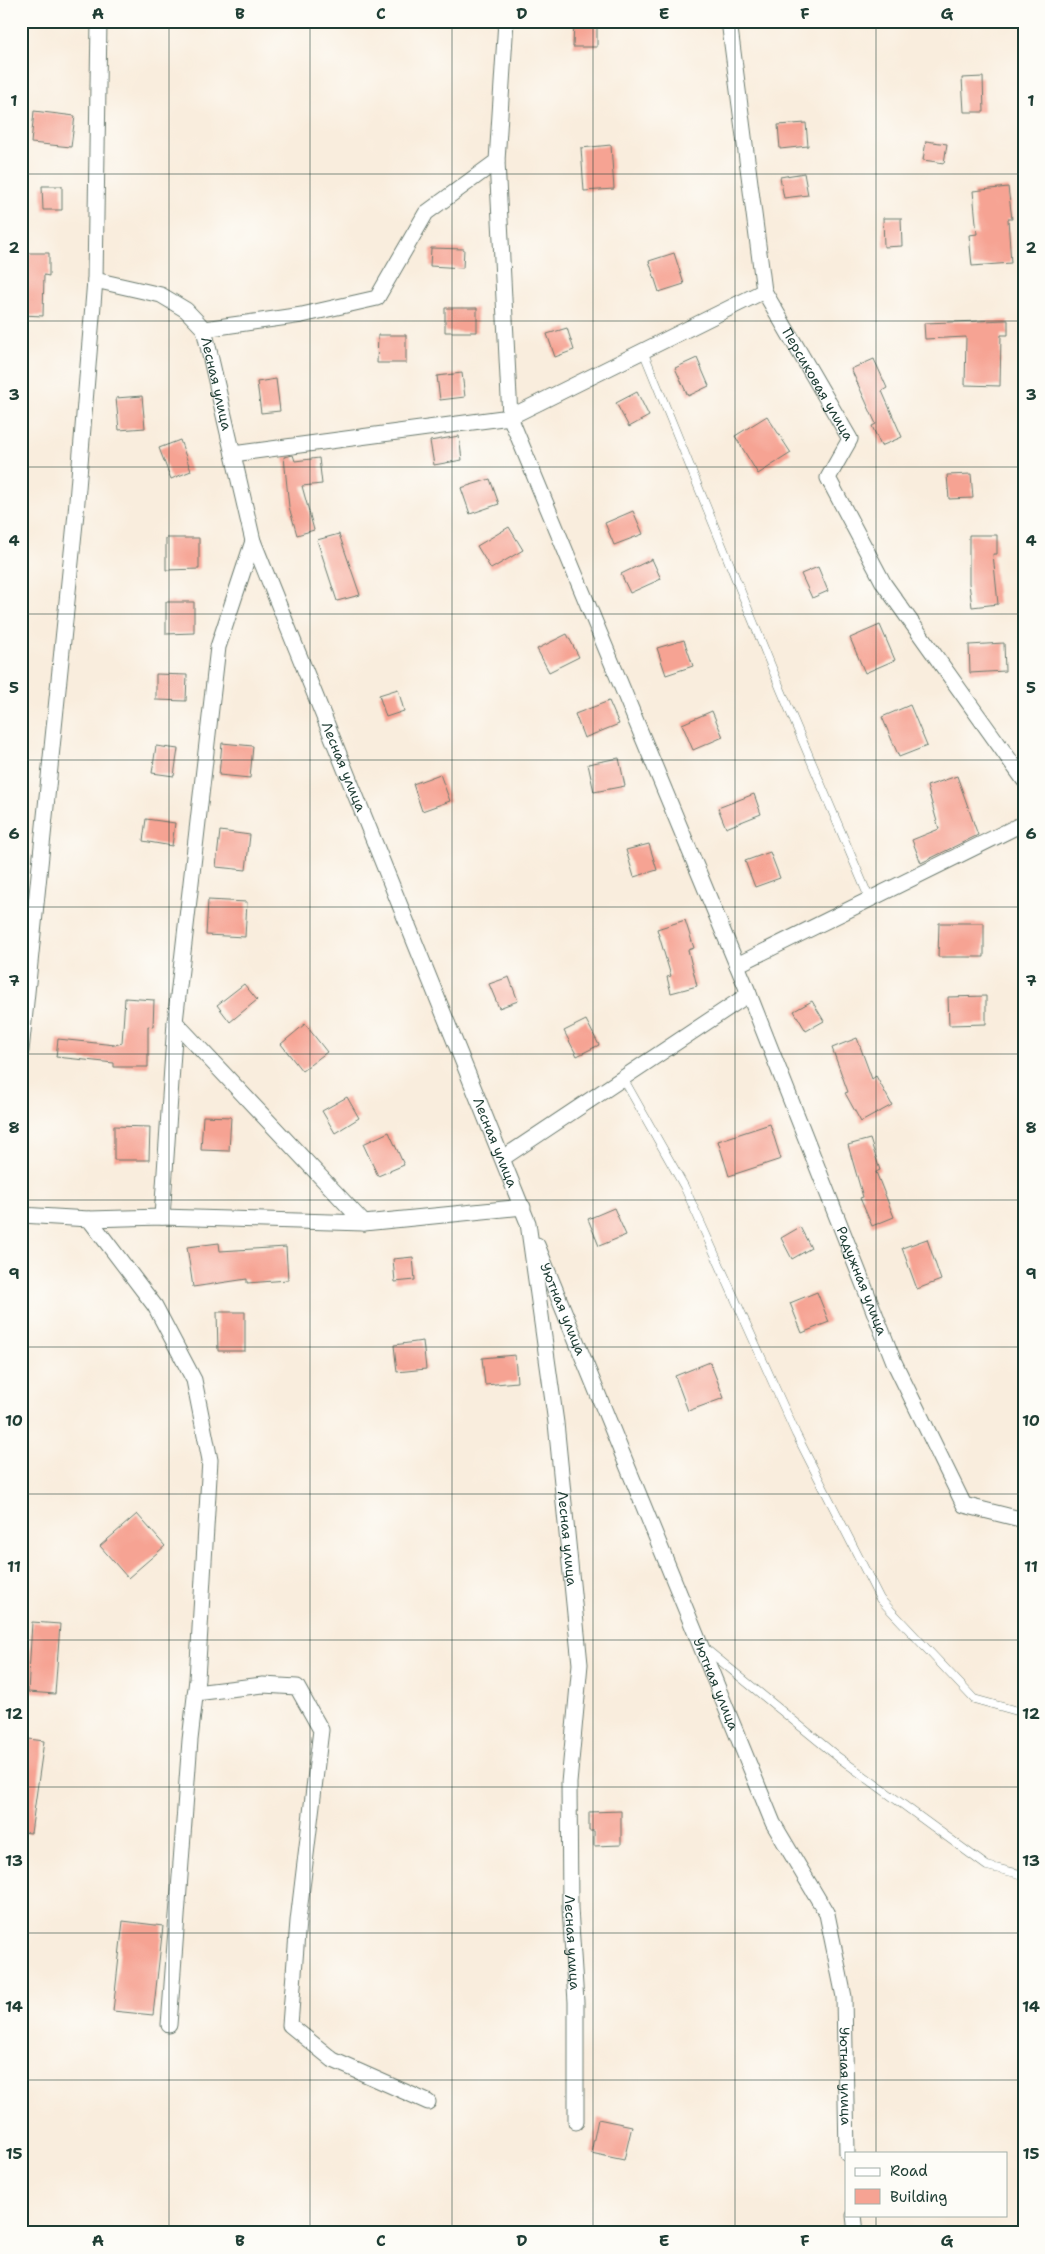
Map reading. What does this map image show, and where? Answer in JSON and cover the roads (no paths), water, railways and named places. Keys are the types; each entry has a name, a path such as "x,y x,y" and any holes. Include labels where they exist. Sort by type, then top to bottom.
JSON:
{"street":[{"path":"21,1051 76,513 95,280 99,21"},
{"path":"503,1158 749,994 510,417 497,161 506,21"},
{"name":"Персиковая улица","path":"729,21 764,290 850,440 828,478 884,584 1024,780"},
{"path":"204,329 302,315 377,298 426,213 497,161"},
{"name":"Лесная улица","path":"95,280 161,295 186,310 204,329 254,541 528,1223 556,1423 580,1664 569,1783 570,1908 576,2002 576,2122"},
{"path":"233,454 510,417 764,290"},
{"path":"162,1217 175,1022 218,647 254,541"},
{"path":"737,965 1024,823"},
{"name":"Радужная улица","path":"749,994 894,1362 964,1505 1024,1520"},
{"path":"175,1022 364,1223"},
{"path":"21,1215 89,1219 162,1217 364,1223 522,1207"},
{"path":"89,1219 155,1306 194,1380 210,1460 195,1693 169,2025"},
{"name":"Уютная улица","path":"528,1223 773,1823 827,1914 844,1997 847,2152"},
{"path":"195,1693 263,1685 297,1687 321,1730 298,1921 290,2025 333,2060 428,2102"},
{"path":"854,2216 856,2233"}],"lane":[{"path":"643,351 781,690 870,900"},
{"path":"623,1078 684,1186 796,1434 880,1599 974,1698 1024,1713"},
{"path":"698,1643 838,1757 987,1866 1024,1875"}]}
